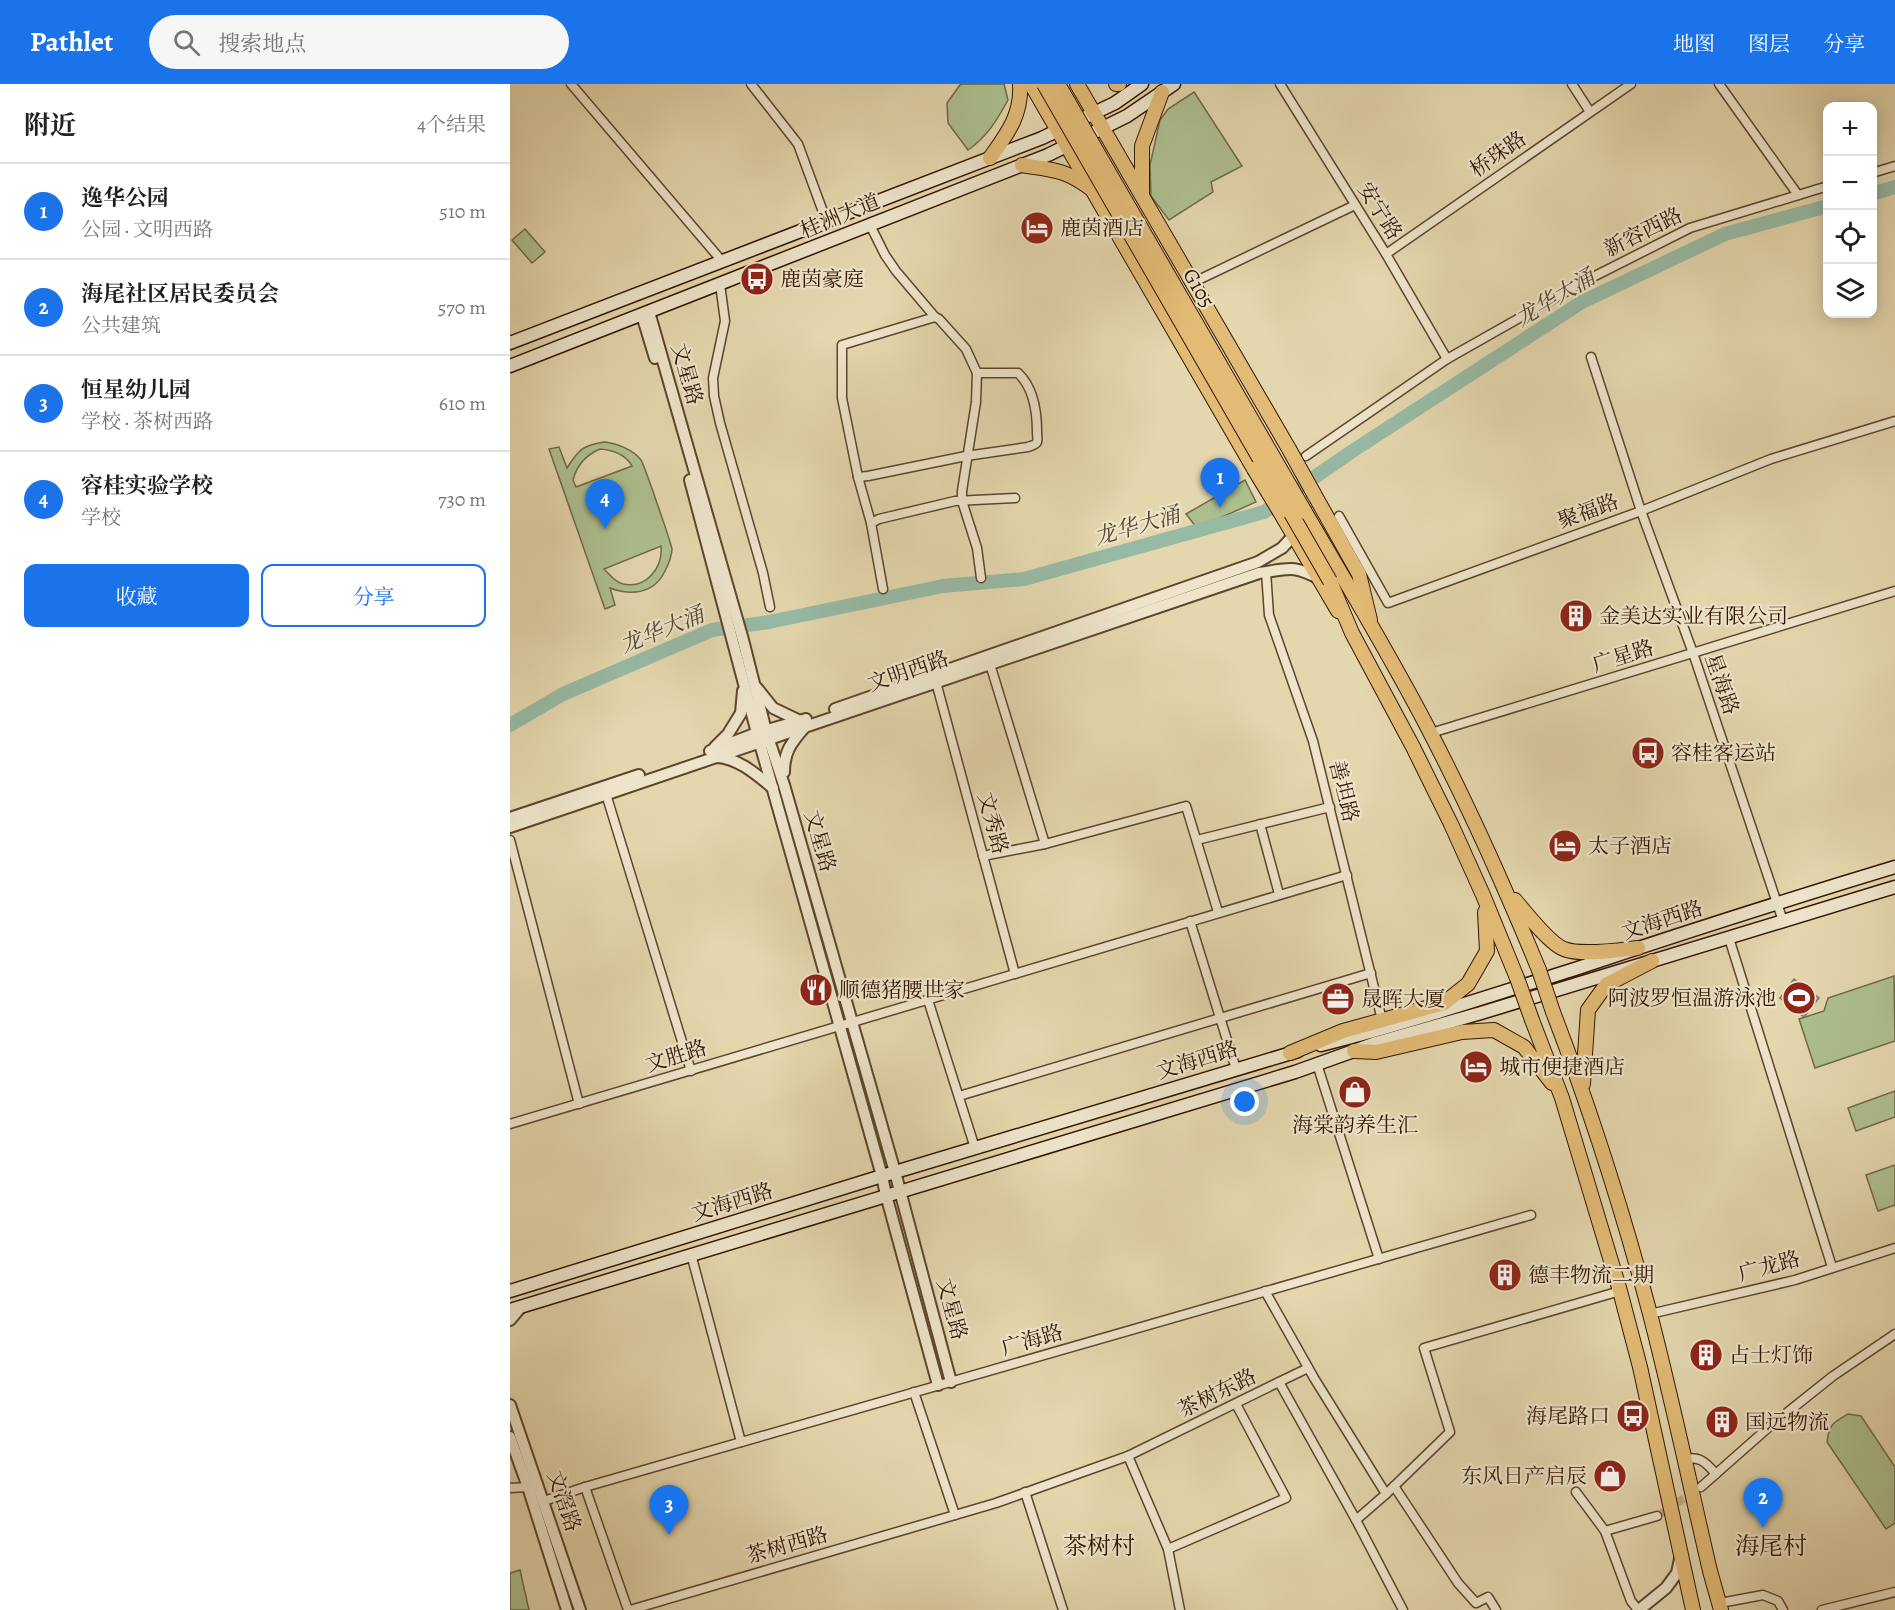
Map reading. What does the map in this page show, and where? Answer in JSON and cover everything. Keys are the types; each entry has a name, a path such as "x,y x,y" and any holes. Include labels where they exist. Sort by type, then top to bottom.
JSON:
{"main road":[{"path":"990,158 1014,122 1021,99 1020,84"},
{"path":"1031,84 1293,536 1325,580"},
{"name":"G105","path":"1044,84 1325,580 1413,747 1483,896 1562,1098 1620,1291 1640,1367 1693,1610"},
{"name":"G105","path":"1058,84 1370,622"},
{"path":"1077,84 1359,574 1370,622 1431,733 1506,889 1583,1089 1611,1176 1650,1314 1710,1571 1721,1607"},
{"name":"桂洲大道","path":"510,343 1059,130 1115,103 1142,84"},
{"name":"桂洲大道","path":"510,366 1022,165 1127,116 1174,84"},
{"path":"1142,197 1142,146 1162,92"},
{"path":"1022,165 1062,171 1073,176 1095,193"},
{"path":"1095,193 1105,171 1116,168 1127,171"},
{"name":"文海西路","path":"510,1291 1236,1069 1384,1029 1895,867"},
{"name":"文海西路","path":"516,1308 1895,887"},
{"path":"1506,889 1540,930 1563,949 1592,952 1638,948"},
{"path":"1290,1053 1343,1031 1444,1003 1468,984 1487,951 1483,896"},
{"path":"1583,1089 1588,1010 1606,985 1652,961"},
{"path":"1354,1051 1376,1053 1462,1032 1494,1030 1524,1047 1562,1098"}],"street":[{"path":"571,84 721,260"},
{"path":"751,84 798,144 826,220"},
{"name":"安宁路","path":"1280,84 1386,254 1447,359"},
{"path":"1572,84 1590,112"},
{"name":"桥珠路","path":"1386,254 1631,84"},
{"path":"1719,84 1798,195"},
{"path":"1877,171 1895,166"},
{"name":"新容西路","path":"1306,456 1447,359 1583,282 1690,228 1823,187"},
{"path":"1192,283 1355,205"},
{"path":"870,225 896,271 966,349 977,373 976,402 966,456 962,501 976,548 981,578"},
{"path":"720,284 725,321 713,378 714,396 763,573 770,607"},
{"path":"646,313 669,401 735,627"},
{"path":"883,589 871,523 858,477 848,417 842,398 842,345 935,317"},
{"name":"星海路","path":"1591,357 1641,511 1693,653 1783,921"},
{"path":"858,477 966,456 1028,447 1037,442 1035,405 1026,381 1018,373 977,373"},
{"name":"聚福路","path":"1339,516 1388,603 1641,511 1771,459 1895,421"},
{"path":"871,523 879,519 955,501 1015,498"},
{"name":"文明西路","path":"802,724 1258,562 1282,548 1293,536"},
{"name":"文明西路","path":"510,827 763,736 936,682 1266,572 1300,569 1325,580"},
{"name":"善坦路","path":"1266,572 1269,615 1313,741 1382,1020"},
{"name":"广星路","path":"1431,733 1895,591"},
{"name":"文星路","path":"735,627 743,682 784,784 852,1023 888,1174 886,1195 938,1385"},
{"name":"文星路","path":"735,627 755,686 773,788 839,1026 888,1174 900,1191 951,1382"},
{"path":"990,664 1045,844"},
{"path":"743,682 741,713 713,754 737,763 773,788"},
{"name":"文秀路","path":"936,682 1015,974"},
{"path":"755,686 773,708 802,724 784,758 784,784"},
{"name":"文明西路","path":"510,818 713,754"},
{"path":"606,794 691,1071"},
{"path":"983,856 1045,844 1186,806 1218,912"},
{"path":"1197,840 1330,807"},
{"path":"1260,824 1279,894"},
{"path":"510,840 579,1104"},
{"name":"文胜路","path":"510,1124 1347,875"},
{"path":"1190,921 1236,1069"},
{"path":"1729,938 1832,1267"},
{"path":"959,1096 1371,973"},
{"path":"928,1000 975,1148"},
{"path":"1317,1064 1378,1259"},
{"name":"广海路","path":"544,1501 585,1487 1531,1215"},
{"name":"广龙路","path":"1650,1314 1795,1280 1895,1248"},
{"path":"691,1254 741,1442"},
{"path":"510,1284 529,1285"},
{"path":"1265,1291 1308,1368 1386,1494"},
{"path":"1356,1520 1450,1432 1424,1348 1620,1291"},
{"path":"510,1320 516,1308"},
{"path":"1701,1487 1769,1427 1833,1376 1895,1334"},
{"path":"1279,1382 1308,1368"},
{"name":"茶树东路","path":"996,1503 1128,1456 1279,1382 1403,1610"},
{"path":"914,1392 955,1515"},
{"path":"1168,1549 1286,1498 1236,1404"},
{"name":"文滘路","path":"510,1405 580,1610"},
{"name":"文滘路","path":"510,1437 567,1610"},
{"path":"1128,1456 1168,1549 1180,1610"},
{"path":"1684,1459 1703,1460 1716,1474"},
{"path":"1394,1486 1458,1583 1476,1603 1488,1597 1496,1610"},
{"path":"510,1488 528,1487"},
{"path":"585,1487 629,1610"},
{"path":"1025,1492 1063,1610"},
{"path":"1576,1492 1605,1531 1631,1601 1639,1610 1666,1588 1677,1573 1681,1550"},
{"name":"茶树西路","path":"629,1610 996,1503"},
{"path":"1605,1531 1657,1516"},
{"path":"1822,1610 1895,1592"},
{"path":"1721,1607 1763,1595 1778,1601 1783,1610"}],"shaded area":[{"path":"963,84 1004,84 1008,100 991,128 968,150 948,123 947,103"},
{"path":"1194,92 1242,166 1211,182 1213,192 1169,220 1151,196 1150,165 1160,120 1168,109"},
{"path":"525,229 545,252 532,263 512,240"},
{"path":"597,443 619,445 634,453 641,460 672,549 666,569 655,584 648,589 634,592 610,588 615,605 605,609 549,449 559,447 567,468 582,449","holes":["600,449 619,453 632,466 576,487 573,480 580,465 586,457","661,546 656,569 646,580 639,583 632,585 620,583 604,569"]},
{"path":"1245,480 1256,502 1197,528 1186,514"},
{"path":"1894,976 1895,1041 1815,1068 1799,1019 1824,1011 1828,998"},
{"name":"阿波罗恒温游泳池","path":"1794,979 1819,998 1804,1017 1780,998"},
{"path":"1895,1091 1895,1117 1856,1131 1848,1108"},
{"path":"1895,1165 1895,1205 1878,1211 1866,1175"},
{"path":"1848,1414 1861,1416 1895,1467 1895,1523 1886,1529 1827,1442 1833,1425"},
{"path":"520,1570 529,1610 510,1610 510,1573"}],"waterway":[{"name":"龙华大涌","path":"1877,192 1895,187"},
{"name":"龙华大涌","path":"510,725 563,694 712,630 769,622 943,586 1024,579 1264,512 1354,450 1582,302 1725,234 1823,207"}],"tunnel":[{"path":"1657,1516 1695,1491"}],"place":[{"name":"鹿茵酒店","path":"1037,228"},
{"name":"鹿茵豪庭","path":"757,279"},
{"name":"逸华公园","path":"1220,508"},
{"name":"容桂实验学校","path":"605,529"},
{"name":"金美达实业有限公司","path":"1576,616"},
{"name":"容桂客运站","path":"1648,753"},
{"name":"太子酒店","path":"1565,846"},
{"name":"顺德猪腰世家","path":"816,990"},
{"name":"阿波罗恒温游泳池","path":"1799,998"},
{"name":"晟晖大厦","path":"1338,999"},
{"name":"城市便捷酒店","path":"1476,1067"},
{"name":"海棠韵养生汇","path":"1355,1092"},
{"name":"德丰物流二期","path":"1505,1275"},
{"name":"占士灯饰","path":"1706,1355"},
{"name":"海尾路口","path":"1633,1416"},
{"name":"国远物流","path":"1722,1422"},
{"name":"东风日产启辰","path":"1610,1476"},
{"name":"海尾社区居民委员会","path":"1763,1528"},
{"name":"恒星幼儿园","path":"669,1535"}],"district":[{"name":"茶树村","path":"1099,1546"},
{"name":"海尾村","path":"1771,1546"}]}
